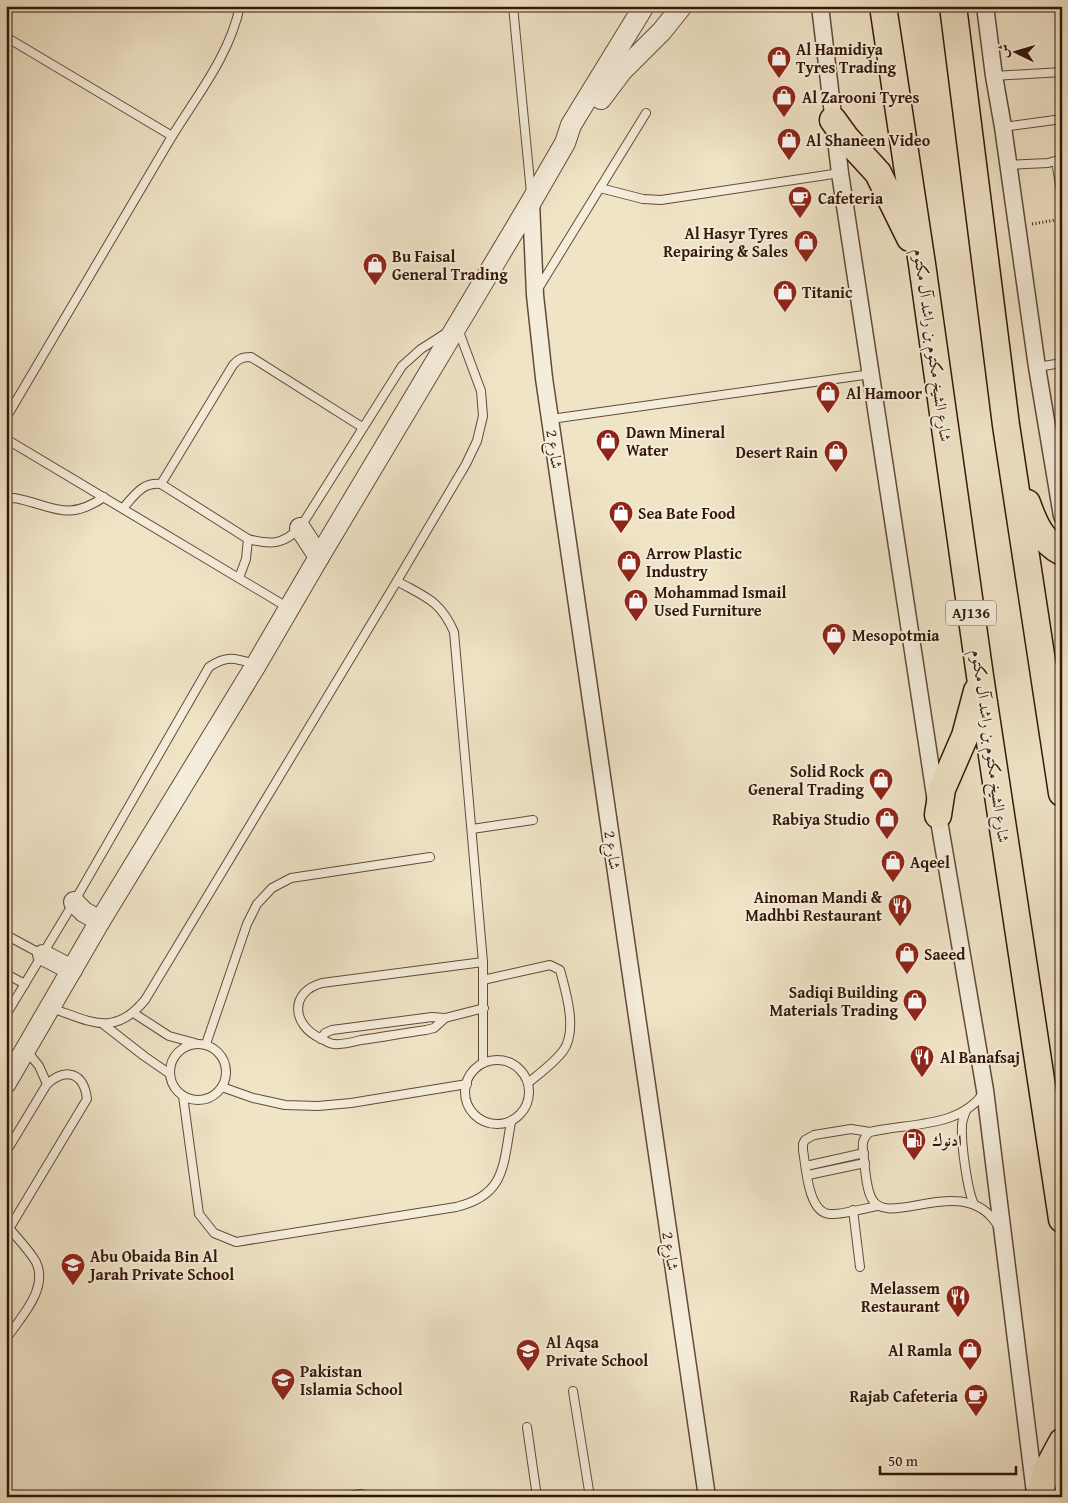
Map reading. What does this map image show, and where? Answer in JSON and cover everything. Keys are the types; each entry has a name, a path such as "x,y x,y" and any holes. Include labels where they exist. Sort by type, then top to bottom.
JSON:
{"main road":[{"name":"شارع الشيخ مكتوم بن راشد آل مكتوم","path":"883,6 922,264 980,676 1062,1219"},
{"path":"953,6 1010,454 1062,793"},
{"path":"833,120 846,138 878,174 922,264"},
{"path":"1010,454 1028,506 1041,534 1053,547 1062,552"},
{"path":"938,815 946,776 965,736 980,676"},
{"path":"1037,1497 1048,1468 1062,1442"}],"street":[{"path":"6,1083 100,921 256,665 531,202 565,143 571,125 644,6"},
{"path":"565,143 577,131 622,71 662,31 682,6"},
{"path":"820,6 840,174 938,815 985,1090 1037,1497"},
{"path":"985,6 1037,366 1062,516"},
{"name":"شارع 2","path":"531,202 535,295 541,353 707,1497"},
{"path":"300,528 319,557"},
{"path":"74,902 84,912 100,921"},
{"path":"43,955 72,970"}],"lane":[{"path":"6,418 172,136 219,63 240,6"},
{"path":"513,6 531,202"},
{"path":"6,37 172,136"},
{"path":"994,76 1062,72"},
{"path":"535,295 646,113"},
{"path":"1003,127 1062,119"},
{"path":"1008,165 1059,160 1062,197"},
{"path":"600,188 642,199 661,200 840,174"},
{"path":"103,1024 120,1022 134,1014 145,1000 466,464 477,441 483,416 481,391 457,326 421,349 402,366 300,528 290,537 277,542 248,539 161,484 153,483 145,486 123,508"},
{"path":"161,484 233,365 237,360 244,357 251,357 362,427"},
{"path":"1037,366 1062,364"},
{"path":"551,419 871,374"},
{"path":"6,439 289,608"},
{"path":"6,499 27,500 59,511 75,511 91,506 104,497"},
{"path":"239,578 246,559 248,539"},
{"path":"397,581 435,602 447,615 454,632 483,962 483,1063"},
{"path":"6,1015 74,902 209,667 220,660 232,658 256,665"},
{"path":"472,829 533,820"},
{"path":"206,1044 247,924 257,904 272,888 291,878 430,857"},
{"path":"6,935 43,955"},
{"path":"445,1018 434,1028 334,1044 311,1035 304,1027 298,1008 300,999 305,991 313,986 483,962"},
{"path":"484,980 550,965 560,970 570,1017 571,1029 569,1040 564,1050 528,1083"},
{"path":"6,974 25,984"},
{"path":"51,1008 103,1024 170,1074"},
{"path":"321,1039 326,1033 338,1029 432,1017 445,1018 484,1008"},
{"path":"134,1014 168,1036 197,1044 206,1044 220,1054 224,1061 226,1078 222,1087 216,1093 209,1098 200,1100 183,1096 172,1082 170,1074 171,1065 181,1050 197,1044"},
{"path":"26,1050 39,1066 47,1084"},
{"path":"502,1060 511,1063 524,1075 528,1083 530,1093 524,1110 511,1122 493,1124 484,1122 470,1110 467,1102 466,1084 470,1075 483,1063 502,1060"},
{"path":"6,1152 47,1084 56,1076 68,1074 79,1078 86,1087 87,1099 8,1231 36,1263 40,1276 38,1290 6,1339"},
{"path":"222,1087 253,1098 285,1105 318,1106 350,1103 466,1084"},
{"path":"985,1090 980,1098 966,1111 950,1118 870,1132 851,1129 809,1137 803,1144 815,1205 822,1211 830,1214 877,1206 885,1209 955,1200 974,1204 986,1212 1002,1233"},
{"path":"183,1096 199,1214 214,1233 236,1242 474,1202 489,1192 500,1177 511,1122"},
{"path":"966,1111 963,1118 962,1134 968,1190 974,1204"},
{"path":"870,1132 865,1136 862,1143 869,1191 877,1206"},
{"path":"806,1166 864,1153"},
{"path":"808,1175 865,1163"},
{"path":"853,1210 860,1266"},
{"path":"573,1391 590,1497"},
{"path":"528,1427 537,1497"},
{"path":"344,1497 361,1494"}],"path":[{"path":"1017,227 1062,219"}],"place":[{"name":"Al Hamidiya Tyres Trading","path":"779,79"},
{"name":"Al Zarooni Tyres","path":"784,118"},
{"name":"Al Shaneen Video","path":"789,161"},
{"name":"Cafeteria","path":"800,219"},
{"name":"Al Hasyr Tyres Repairing & Sales","path":"806,263"},
{"name":"Bu Faisal General Trading","path":"375,286"},
{"name":"Titanic","path":"785,313"},
{"name":"Al Hamoor","path":"828,414"},
{"name":"Dawn Mineral Water","path":"608,462"},
{"name":"Desert Rain","path":"836,473"},
{"name":"Sea Bate Food","path":"621,534"},
{"name":"Arrow Plastic Industry","path":"629,583"},
{"name":"Mohammad Ismail Used Furniture","path":"636,622"},
{"name":"Mesopotmia","path":"834,656"},
{"name":"Solid Rock General Trading","path":"881,801"},
{"name":"Rabiya Studio","path":"887,840"},
{"name":"Aqeel","path":"893,883"},
{"name":"Ainoman Mandi & Madhbi Restaurant","path":"900,927"},
{"name":"Saeed","path":"907,975"},
{"name":"Sadiqi Building Materials Trading","path":"915,1022"},
{"name":"Al Banafsaj","path":"922,1078"},
{"name":"ادنوك","path":"914,1161"},
{"name":"Abu Obaida Bin Al Jarah Private School","path":"73,1286"},
{"name":"Melassem Restaurant","path":"958,1318"},
{"name":"Al Ramla","path":"970,1371"},
{"name":"Al Aqsa Private School","path":"528,1372"},
{"name":"Pakistan Islamia School","path":"283,1401"},
{"name":"Rajab Cafeteria","path":"976,1417"}]}
